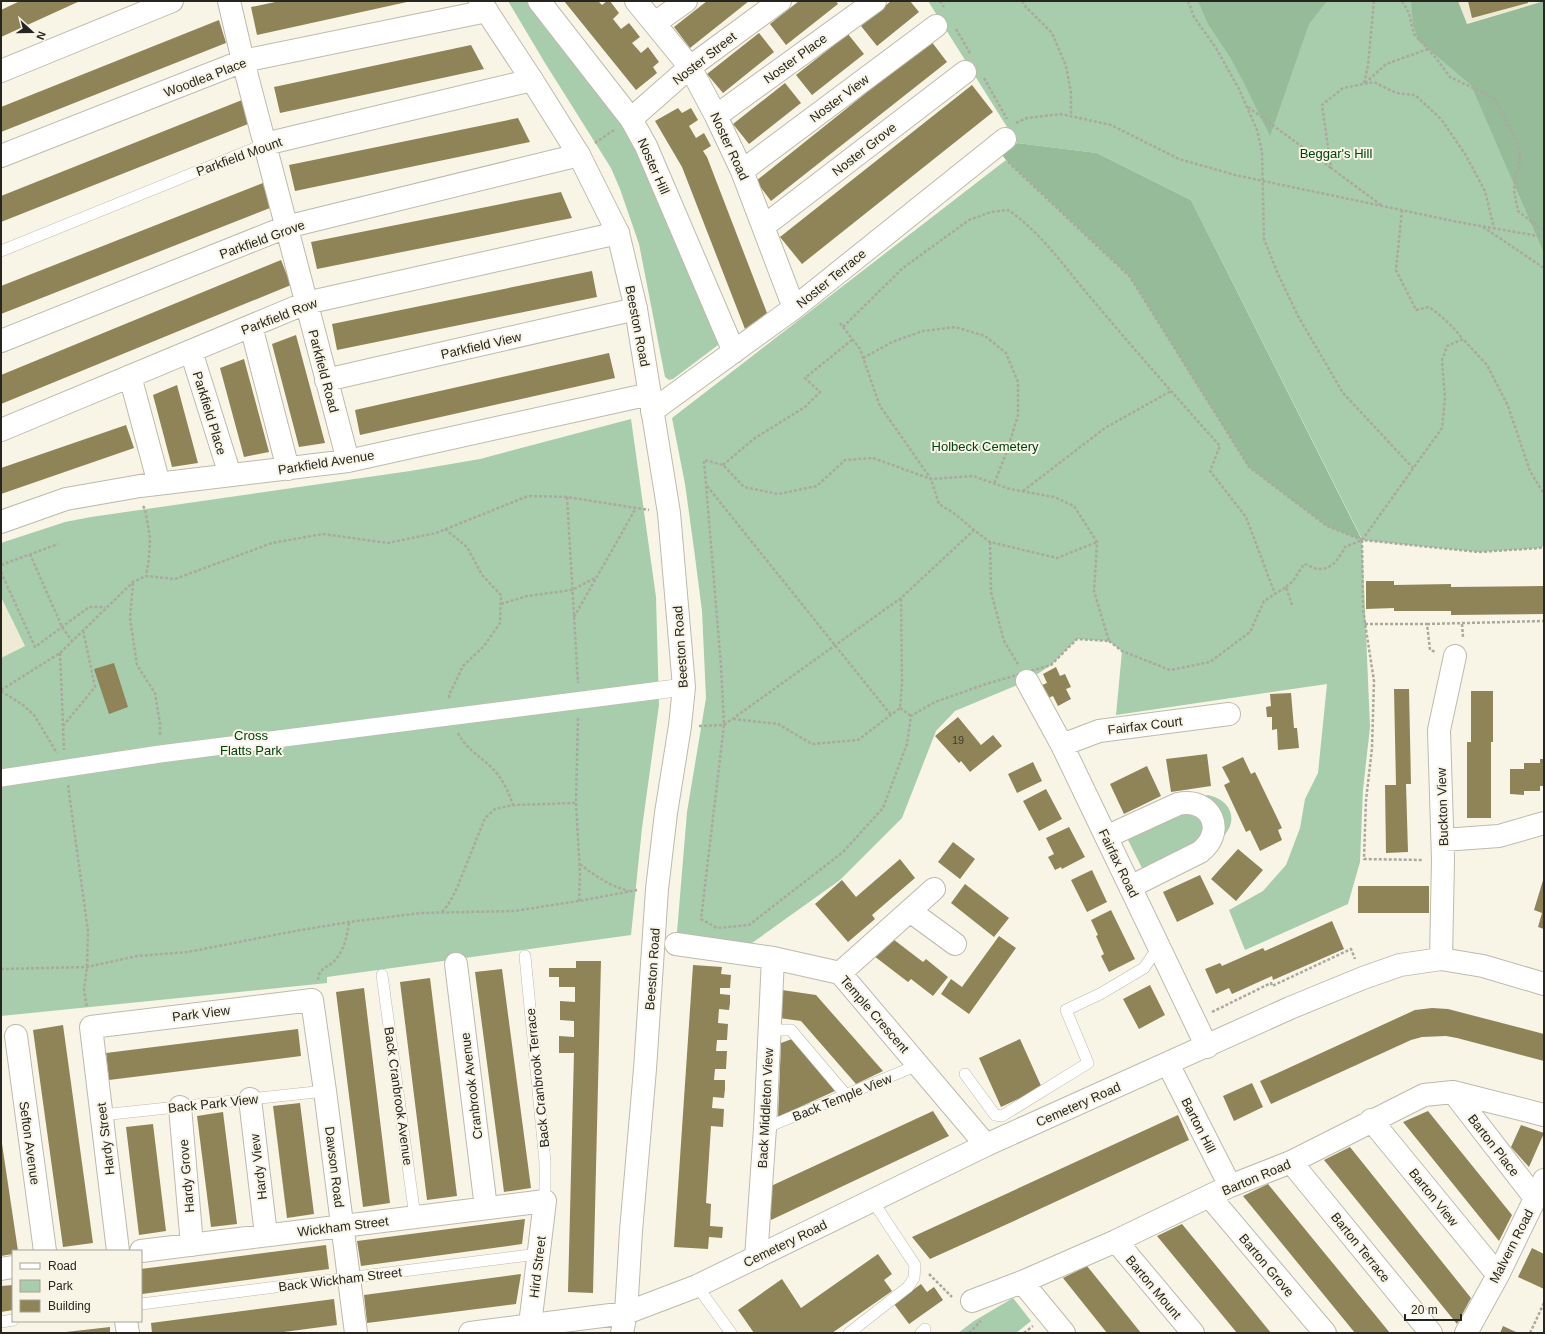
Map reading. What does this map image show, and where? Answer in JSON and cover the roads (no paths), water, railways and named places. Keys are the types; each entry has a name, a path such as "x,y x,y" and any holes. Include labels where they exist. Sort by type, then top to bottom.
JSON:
{"street":[{"path":"1,70 172,1"},
{"name":"Parkfield Road","path":"229,1 243,61 348,461"},
{"name":"Noster Hill","path":"539,1 631,119 646,146 734,352"},
{"name":"Noster Road","path":"636,1 690,67 716,116 742,170 794,308"},
{"path":"655,23 686,1"},
{"name":"Noster Street","path":"631,119 690,67 780,1"},
{"name":"Noster Place","path":"716,116 875,1"},
{"name":"Woodlea Place","path":"1,156 243,61 484,6"},
{"name":"Beeston Road","path":"484,6 578,154 618,233 636,309 668,513 684,687 680,726 666,813 657,889 645,1069 624,1323"},
{"name":"Noster View","path":"742,170 936,26"},
{"name":"Noster Grove","path":"764,226 965,72"},
{"name":"Parkfield Mount","path":"265,144 532,80"},
{"name":"Noster Terrace","path":"651,402 734,352 794,308 1000,143"},
{"name":"Parkfield Grove","path":"1,341 286,227 578,154"},
{"name":"Parkfield Row","path":"1,430 306,303 618,233"},
{"name":"Parkfield View","path":"326,380 636,309"},
{"path":"251,326 288,469"},
{"name":"Parkfield Place","path":"191,351 230,475"},
{"path":"130,376 149,485"},
{"name":"Parkfield Avenue","path":"1,522 66,500 149,485 348,461 651,402"},
{"name":"Buckton View","path":"1440,959 1443,850 1439,730 1455,656"},
{"name":"Fairfax Road","path":"1025,677 1062,745 1206,1047"},
{"path":"1,778 65,767 160,754 684,687"},
{"name":"Fairfax Court","path":"1062,745 1098,731 1229,714"},
{"path":"1106,837 1178,804 1187,802 1196,803 1210,814 1214,831 1212,839 1207,846 1200,852 1130,887"},
{"path":"1443,850 1544,823"},
{"path":"840,973 934,889"},
{"path":"910,911 955,944"},
{"name":"Temple Crescent","path":"676,944 773,958 840,973 986,1145"},
{"name":"Back Middleton View","path":"756,1258 765,1128 773,958"},
{"name":"Cemetery Road","path":"470,1333 624,1323 986,1145 1290,1008 1363,978 1400,965 1440,959 1483,966 1544,984"},
{"name":"Cranbrook Avenue","path":"456,964 486,1208"},
{"name":"Park View","path":"91,1027 312,1000"},
{"name":"Dawson Road","path":"312,1000 356,1333"},
{"name":"Hardy Street","path":"91,1027 118,1250"},
{"name":"Sefton Avenue","path":"16,1036 45,1250"},
{"name":"Barton Hill","path":"1168,1064 1230,1186"},
{"name":"Barton Road","path":"972,1301 1022,1282 1116,1241 1210,1197 1230,1186 1291,1162 1371,1120 1424,1095 1453,1092 1544,1115"},
{"name":"Barton Place","path":"1453,1092 1540,1189"},
{"name":"Hardy View","path":"250,1099 266,1235"},
{"name":"Hardy Grove","path":"180,1107 192,1245"},
{"name":"Barton View","path":"1371,1120 1498,1275"},
{"name":"Barton Terrace","path":"1291,1162 1431,1333"},
{"name":"Malvern Road","path":"1466,1333 1498,1275 1540,1189"},
{"name":"Barton Grove","path":"1210,1197 1325,1333"},
{"name":"Wickham Street","path":"142,1251 545,1201"},
{"name":"Hird Street","path":"529,1329 545,1201"},
{"name":"Barton Mount","path":"1116,1241 1193,1333"},
{"path":"1,1268 12,1267"},
{"path":"1022,1282 1064,1333"},
{"path":"126,1322 128,1333"}],"lane":[{"name":"Parkfield Mount","path":"1,251 265,144"},
{"path":"965,1074 995,1115 1002,1116 1088,1063 1066,1010 1100,994 1144,968 1159,946"},
{"name":"Back Cranbrook Terrace","path":"525,956 545,1162 545,1201"},
{"name":"Back Cranbrook Avenue","path":"382,975 415,1217"},
{"path":"770,1030 791,1030 846,1095"},
{"name":"Back Temple View","path":"765,1128 918,1065"},
{"name":"Back Park View","path":"102,1115 325,1091"},
{"path":"849,1333 908,1287 914,1278 916,1265 872,1200"},
{"name":"Back Wickham Street","path":"142,1304 538,1254"},
{"path":"697,1286 731,1333"},
{"path":"1,1322 12,1320"}],"park label":[{"name":"Beggar's Hill","path":"1336,153"},
{"name":"Holbeck Cemetery","path":"985,446"},
{"name":"Cross Flatts Park","path":"251,742"}]}
